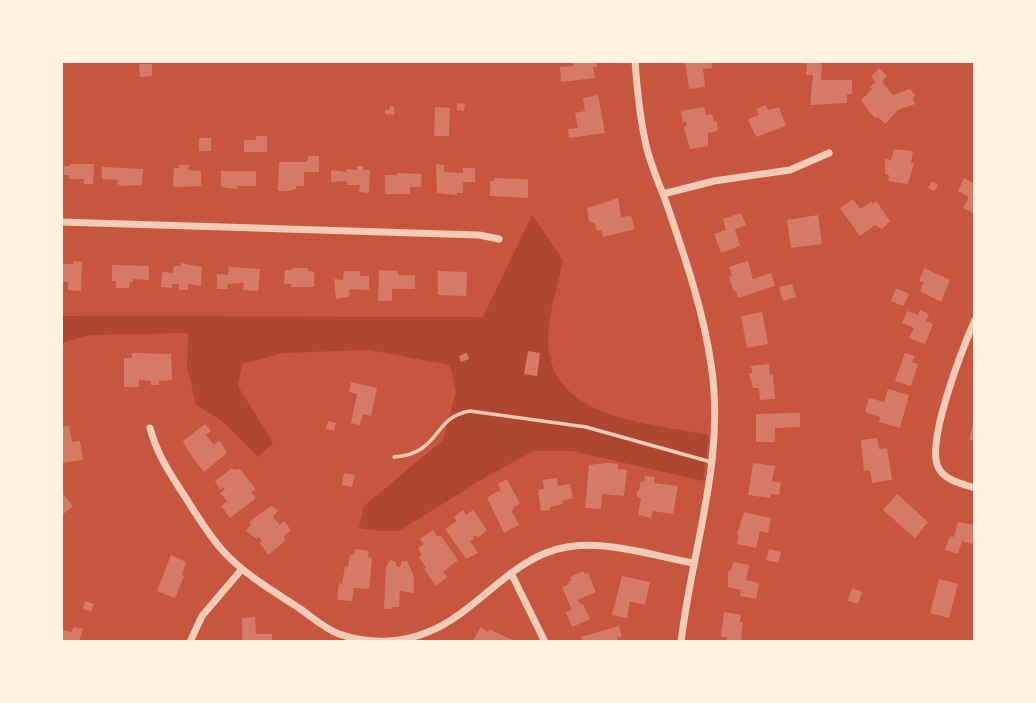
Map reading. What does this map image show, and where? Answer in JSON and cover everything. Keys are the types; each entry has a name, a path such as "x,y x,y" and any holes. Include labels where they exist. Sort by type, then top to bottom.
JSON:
{"street":[{"path":"635,61 646,146 694,282 707,340 714,391 713,463 681,642"},
{"path":"663,194 714,181 790,170 829,153"},
{"path":"61,222 479,235 499,239"},
{"path":"975,320 947,397 935,442 938,467 944,474 975,488"},
{"path":"150,428 161,459 210,536 242,569 335,633 370,641 392,641 436,629 511,573 544,553 583,545 602,546 693,564"},
{"path":"190,642 202,616 242,569"},
{"path":"511,573 545,642"}],"lane":[{"path":"394,457 410,456 419,452 439,433 446,421 459,413 470,411 586,427 713,463"}],"shaded area":[{"path":"532,215 563,260 549,327 550,358 560,381 578,398 600,411 655,426 709,435 703,481 572,451 534,451 489,475 399,531 359,528 364,506 443,440 456,392 450,365 369,350 283,353 242,364 238,386 273,443 258,457 222,421 196,405 187,367 188,333 91,335 61,343 61,316 483,317"}],"building":[{"path":"573,61 596,61 597,67 593,67 595,78 561,82 560,67 573,66"},
{"path":"685,61 711,61 712,68 703,69 705,87 689,89"},
{"path":"807,61 822,61 821,80 852,80 852,94 847,94 847,103 810,105 813,75 806,75"},
{"path":"139,64 152,64 152,76 140,77"},
{"path":"879,68 887,76 882,82 893,95 910,89 915,95 915,104 898,110 885,124 872,115 861,100 876,82 871,77"},
{"path":"598,95 605,133 569,138 568,129 578,128 575,113 585,111 583,98"},
{"path":"457,103 465,104 464,111 457,110"},
{"path":"766,105 768,110 779,107 786,126 756,137 748,119 759,115 756,109"},
{"path":"390,106 394,107 394,115 385,114 385,110 389,110"},
{"path":"435,107 450,108 449,136 434,136"},
{"path":"704,107 706,115 712,114 714,122 717,121 718,131 708,133 708,146 690,149 684,127 686,121 683,122 681,111"},
{"path":"256,136 267,136 267,152 244,152 244,140 256,140"},
{"path":"199,138 211,138 211,151 199,151"},
{"path":"894,149 913,151 911,163 914,163 908,184 888,181 889,175 885,174 885,159 891,160"},
{"path":"308,156 319,156 319,172 304,172 304,186 278,191 279,162 307,162"},
{"path":"94,164 93,184 84,184 84,179 69,179 69,175 64,175 64,166"},
{"path":"436,164 444,165 444,172 463,173 463,168 475,168 475,182 463,182 463,193 457,195 437,193"},
{"path":"179,165 189,165 188,170 201,171 201,186 173,187 174,168 179,168"},
{"path":"357,166 370,170 369,193 359,192 360,185 347,185 347,181 331,182 331,170 346,172 347,169 357,170"},
{"path":"102,167 143,169 142,185 123,186 117,184 118,180 102,179"},
{"path":"221,171 256,171 256,186 237,186 237,189 221,187"},
{"path":"422,174 421,187 410,187 410,194 385,194 385,175"},
{"path":"494,178 528,179 528,198 490,196 490,181 494,181"},
{"path":"964,178 975,184 975,214 963,208 969,197 958,191"},
{"path":"932,181 938,185 934,191 928,188"},
{"path":"618,198 621,217 631,216 635,229 603,237 601,230 597,231 595,224 589,221 587,208"},
{"path":"853,199 860,209 876,201 890,221 882,229 875,225 860,236 840,208"},
{"path":"741,213 746,225 735,229 740,246 721,253 714,234 726,230 723,219"},
{"path":"818,215 822,244 791,248 787,220"},
{"path":"73,261 82,262 81,291 68,290 68,282 61,282 62,264 73,264"},
{"path":"748,261 753,279 771,273 775,286 738,298 729,277 732,276 729,267"},
{"path":"181,263 202,267 201,286 188,284 188,290 179,290 179,284 172,284 172,288 161,287 162,272 173,273 174,266 181,266"},
{"path":"112,265 149,266 149,280 133,279 129,288 116,288 116,281 112,281"},
{"path":"229,267 260,269 258,291 243,290 244,283 228,284 227,289 217,289 217,274 228,275"},
{"path":"308,268 308,271 314,272 314,287 291,287 291,284 284,284 285,270"},
{"path":"924,268 950,280 941,302 920,291 924,282 919,281"},
{"path":"379,270 398,271 398,275 415,275 415,289 392,289 392,301 378,301"},
{"path":"344,271 360,271 360,276 369,276 369,290 350,289 349,297 336,299 334,279 343,280"},
{"path":"438,271 467,272 466,296 438,295"},
{"path":"792,284 796,297 783,301 779,287"},
{"path":"896,288 909,294 903,306 891,301"},
{"path":"920,310 929,314 926,321 933,324 925,344 909,338 914,328 902,323 907,311 918,315"},
{"path":"762,312 768,344 747,348 741,316"},
{"path":"528,351 540,353 537,376 524,374"},
{"path":"132,353 171,354 172,380 151,385 151,381 139,380 139,387 124,387 124,358 132,358"},
{"path":"467,353 469,359 461,362 459,356"},
{"path":"905,353 915,356 912,362 918,364 911,386 895,381"},
{"path":"769,364 770,375 773,374 775,399 760,400 759,388 753,388 749,373 752,373 751,366"},
{"path":"351,382 377,388 371,416 363,414 360,425 351,423 357,394 349,392"},
{"path":"888,389 909,395 900,428 879,422 880,417 865,412 869,398 884,402"},
{"path":"800,413 800,427 775,428 775,442 756,442 756,414"},
{"path":"328,421 336,423 334,431 326,429"},
{"path":"975,421 975,441 969,439"},
{"path":"205,424 211,431 206,435 214,445 218,441 221,442 227,453 204,472 183,441"},
{"path":"69,426 72,442 80,441 83,460 61,463 61,427"},
{"path":"877,438 879,449 887,448 892,480 872,483 870,470 864,471 861,440"},
{"path":"753,463 775,466 772,481 781,483 779,495 771,494 770,498 748,495"},
{"path":"618,464 618,469 627,470 624,496 602,494 601,509 585,508 589,465"},
{"path":"232,468 240,469 254,487 255,490 251,492 256,498 230,518 221,506 227,501 220,493 225,489 224,487 220,490 215,481"},
{"path":"344,473 355,475 352,487 342,485"},
{"path":"645,476 655,477 654,483 678,486 673,514 653,511 651,518 638,515 641,498 637,496 637,491"},
{"path":"557,478 558,486 570,484 573,498 550,507 550,510 541,511 538,490 544,489 543,480"},
{"path":"507,479 520,504 514,507 512,512 519,525 504,533 487,498 498,491 501,492 498,484"},
{"path":"61,492 73,506 61,516"},
{"path":"897,494 928,522 915,538 883,510"},
{"path":"271,506 278,510 273,517 280,525 284,521 291,530 284,536 285,541 268,555 259,537 257,539 246,531 251,524 249,522"},
{"path":"463,510 466,515 473,510 487,530 470,541 478,553 466,559 445,529 457,521 454,517"},
{"path":"744,512 771,518 768,533 760,531 756,548 737,544"},
{"path":"958,522 975,525 975,545 962,541 958,554 945,550 950,536 954,537"},
{"path":"433,530 437,536 441,536 458,560 443,572 447,577 436,586 424,569 426,568 419,557 422,555 418,548 424,544 420,539"},
{"path":"355,549 369,551 368,557 372,558 369,589 354,588 352,601 340,600 337,599 339,583 342,584 345,566 348,567 350,555 354,555"},
{"path":"769,549 781,552 778,563 766,560"},
{"path":"171,555 186,562 182,575 184,576 175,598 157,591"},
{"path":"390,560 400,567 402,561 407,561 414,577 414,593 400,591 399,607 384,609 386,567"},
{"path":"733,562 749,565 746,580 759,583 756,599 740,596 741,590 728,587 728,571 731,571"},
{"path":"583,571 588,573 596,592 578,600 590,619 572,627 566,612 572,610 562,587 569,584 570,577"},
{"path":"622,576 650,582 645,605 630,601 627,618 612,615"},
{"path":"939,579 958,584 949,618 930,613"},
{"path":"852,588 862,592 858,604 848,601"},
{"path":"85,601 94,604 91,612 83,609"},
{"path":"724,612 741,615 741,642 726,642 727,637 721,637"},
{"path":"255,617 256,634 272,634 272,642 242,642 242,618"},
{"path":"619,626 622,636 617,638 618,642 583,642 581,637"},
{"path":"73,627 83,629 79,642 61,642 61,630 72,632"},
{"path":"481,627 488,632 489,629 512,640 472,642"}]}
